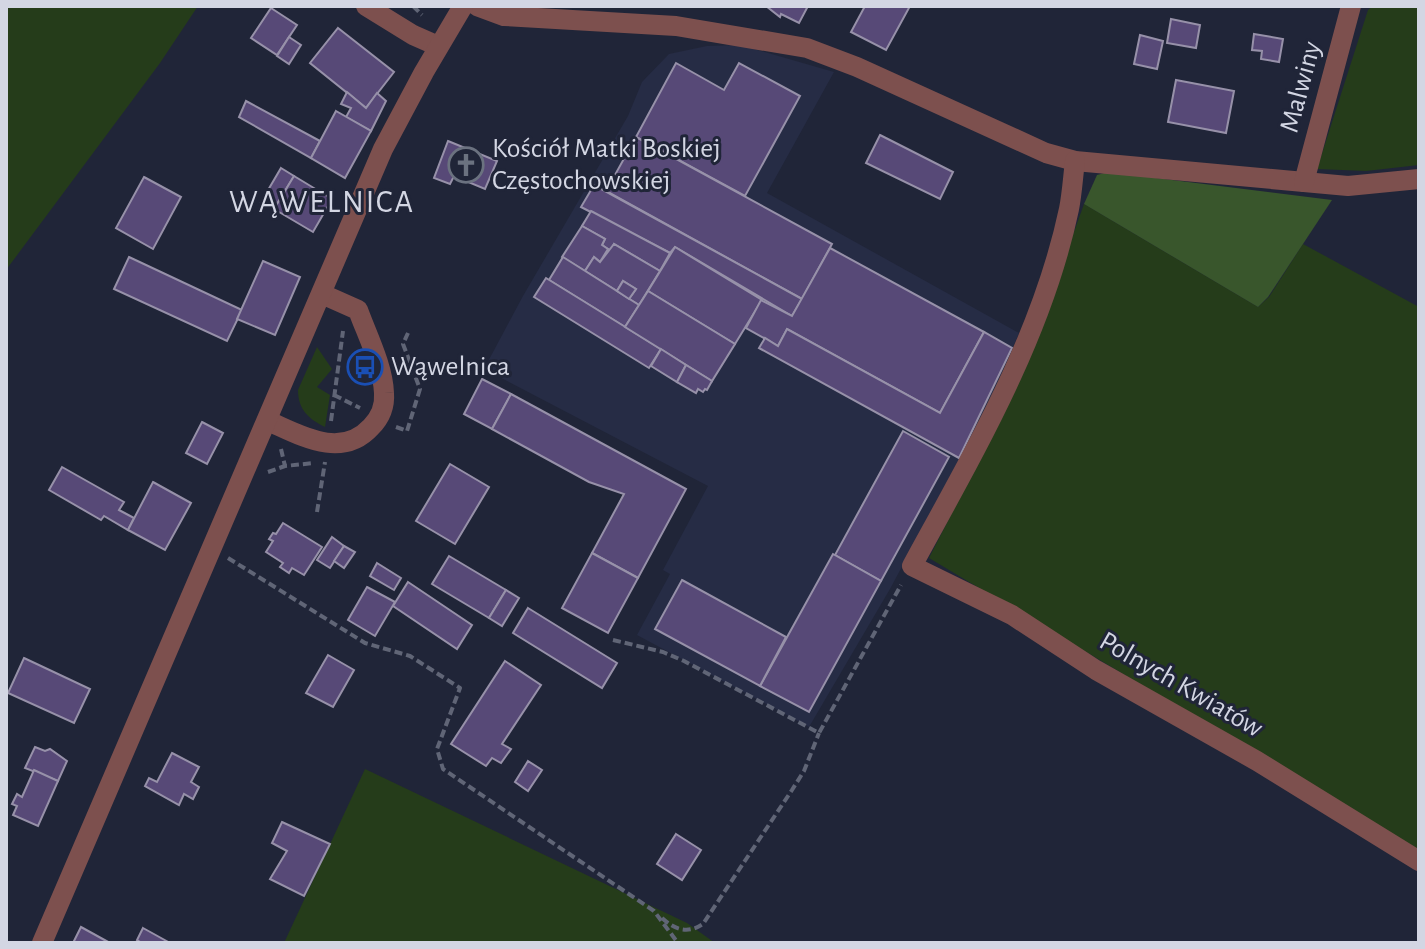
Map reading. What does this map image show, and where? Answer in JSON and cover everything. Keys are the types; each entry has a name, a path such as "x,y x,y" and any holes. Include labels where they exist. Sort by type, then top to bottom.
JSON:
{"street":[{"path":"366,6 438,46"},
{"path":"42,943 222,554 268,421 383,149 463,6"},
{"path":"477,6 504,16 676,26 807,48 857,67 1046,153 1075,161 1348,186 1419,179"},
{"name":"Malwiny","path":"1304,182 1351,6"},
{"path":"912,566 962,473 1031,332 1059,251 1070,207 1075,161"},
{"path":"268,421 328,457 343,443 387,423 383,382 358,310 322,294"},
{"name":"Polnych Kwiatów","path":"912,566 1012,615 1096,670 1257,761 1419,861"}],"path":[{"path":"317,512 328,457 345,321"},
{"path":"334,395 407,431 420,389 403,344 408,333"},
{"path":"387,423 391,436"},
{"path":"261,474 328,457"},
{"path":"222,554 365,643 410,656 460,688 437,749 443,769 681,930 693,930 703,924 792,790 804,771 819,733 912,566"},
{"path":"613,640 663,652 684,661 819,733"},
{"path":"654,911 678,943"}],"shaded area":[{"path":"740,45 834,72 767,193 1019,333 991,398 959,460 890,589 809,727 637,635 670,574 663,570 708,486 484,369 628,116 642,82 669,54 707,46"}],"green space":[{"path":"6,6 198,6 160,63 6,270"},
{"path":"1373,6 1419,6 1419,165 1366,171 1317,169 1368,10"},
{"path":"1108,172 1332,200 1268,297 1258,307 1084,204 1097,175"},
{"path":"1084,204 1258,307 1269,297 1303,244 1419,307 1419,851 929,558 1024,371"},
{"path":"317,347 332,369 317,387 330,395 325,427 306,413 298,390"},
{"path":"365,769 687,923 715,943 284,943"}],"building":[{"path":"766,6 808,6 799,23 781,14 780,17"},
{"path":"865,6 910,6 886,50 851,32"},
{"path":"271,8 297,25 277,55 251,38"},
{"path":"1171,19 1200,25 1196,48 1167,43"},
{"path":"338,28 394,72 366,108 310,63"},
{"path":"1254,34 1283,39 1279,62 1261,59 1262,51 1252,50"},
{"path":"1140,35 1163,41 1157,69 1134,64"},
{"path":"289,37 301,45 289,64 277,56"},
{"path":"676,63 724,90 739,63 800,96 745,196 636,137"},
{"path":"1176,80 1234,91 1226,133 1168,122"},
{"path":"347,92 366,108 377,93 386,101 371,131 346,117 351,108 341,104"},
{"path":"246,101 320,141 311,158 239,117"},
{"path":"336,111 371,131 345,178 311,158"},
{"path":"880,135 953,172 940,199 866,163"},
{"path":"636,137 832,244 802,299 606,191"},
{"name":"Kościół Matki Boskiej Częstochowskiej","path":"448,141 497,161 485,189 454,176 450,184 434,178"},
{"path":"281,168 294,176 274,209 261,202"},
{"path":"294,176 332,199 313,232 274,209"},
{"path":"144,177 181,197 153,249 116,228"},
{"path":"594,185 802,299 792,316 675,247 670,253 581,207"},
{"path":"591,211 670,253 660,271 614,244 611,251 602,245 605,239 582,226"},
{"path":"582,226 605,239 602,245 608,249 600,262 594,257 585,271 562,257"},
{"path":"614,244 660,271 639,305 629,299 636,289 623,281 617,291 585,271 594,257 600,262"},
{"path":"675,247 762,300 735,344 648,291"},
{"path":"830,248 984,332 940,413 787,329 778,346 746,328 761,300 792,316"},
{"path":"129,257 242,310 227,341 114,289"},
{"path":"563,257 639,305 625,327 549,280"},
{"path":"263,261 300,277 275,335 237,319"},
{"path":"546,278 661,349 649,368 534,297"},
{"path":"623,281 636,289 629,299 617,291"},
{"path":"648,291 735,344 712,381 625,327"},
{"path":"787,329 940,413 984,332 1012,348 959,458 759,348 765,338 778,346"},
{"path":"661,349 686,365 677,382 651,366"},
{"path":"686,365 712,381 707,390 703,392 698,389 696,393 677,382"},
{"path":"482,379 511,394 492,429 464,414"},
{"path":"511,394 686,489 638,578 592,553 624,494 589,482 492,429"},
{"path":"202,422 223,433 207,464 186,453"},
{"path":"903,431 949,457 881,581 835,555"},
{"path":"450,464 489,487 455,544 416,521"},
{"path":"62,467 124,502 119,510 134,518 128,530 104,516 101,520 49,490"},
{"path":"153,482 191,503 165,550 128,530"},
{"path":"283,523 322,547 304,575 292,568 289,573 280,567 283,563 266,552 273,541 269,539"},
{"path":"332,537 344,546 330,568 317,560"},
{"path":"344,546 355,552 344,568 334,561"},
{"path":"592,553 638,578 608,633 562,608"},
{"path":"833,554 881,581 809,712 760,686"},
{"path":"449,556 506,590 489,618 432,584"},
{"path":"377,563 401,578 394,590 370,576"},
{"path":"682,580 786,637 760,686 655,629"},
{"path":"408,582 472,625 457,649 393,606"},
{"path":"367,587 395,602 375,636 348,620"},
{"path":"506,590 519,598 502,626 489,618"},
{"path":"528,608 617,663 602,688 513,633"},
{"path":"328,655 354,670 333,707 306,693"},
{"path":"24,658 90,689 74,723 8,693"},
{"path":"505,661 541,685 502,744 511,749 501,763 492,758 486,766 451,744"},
{"path":"35,747 45,751 50,749 67,761 58,781 25,768"},
{"path":"172,753 199,767 191,782 199,787 193,799 184,794 179,805 145,786 149,778 157,782"},
{"path":"528,761 542,770 528,791 515,782"},
{"path":"34,770 58,781 38,826 13,815 17,806 12,804 17,794 22,797"},
{"path":"282,822 330,844 304,896 270,879 287,851 272,843"},
{"path":"676,834 701,850 682,880 657,864"},
{"path":"81,927 110,943 73,943"},
{"path":"143,928 170,943 142,943 137,940"}],"place":[{"name":"Kościół Matki Boskiej Częstochowskiej","path":"466,165"},
{"name":"Wąwelnica","path":"365,367"}],"district":[{"name":"WĄWELNICA","path":"322,202"}]}
